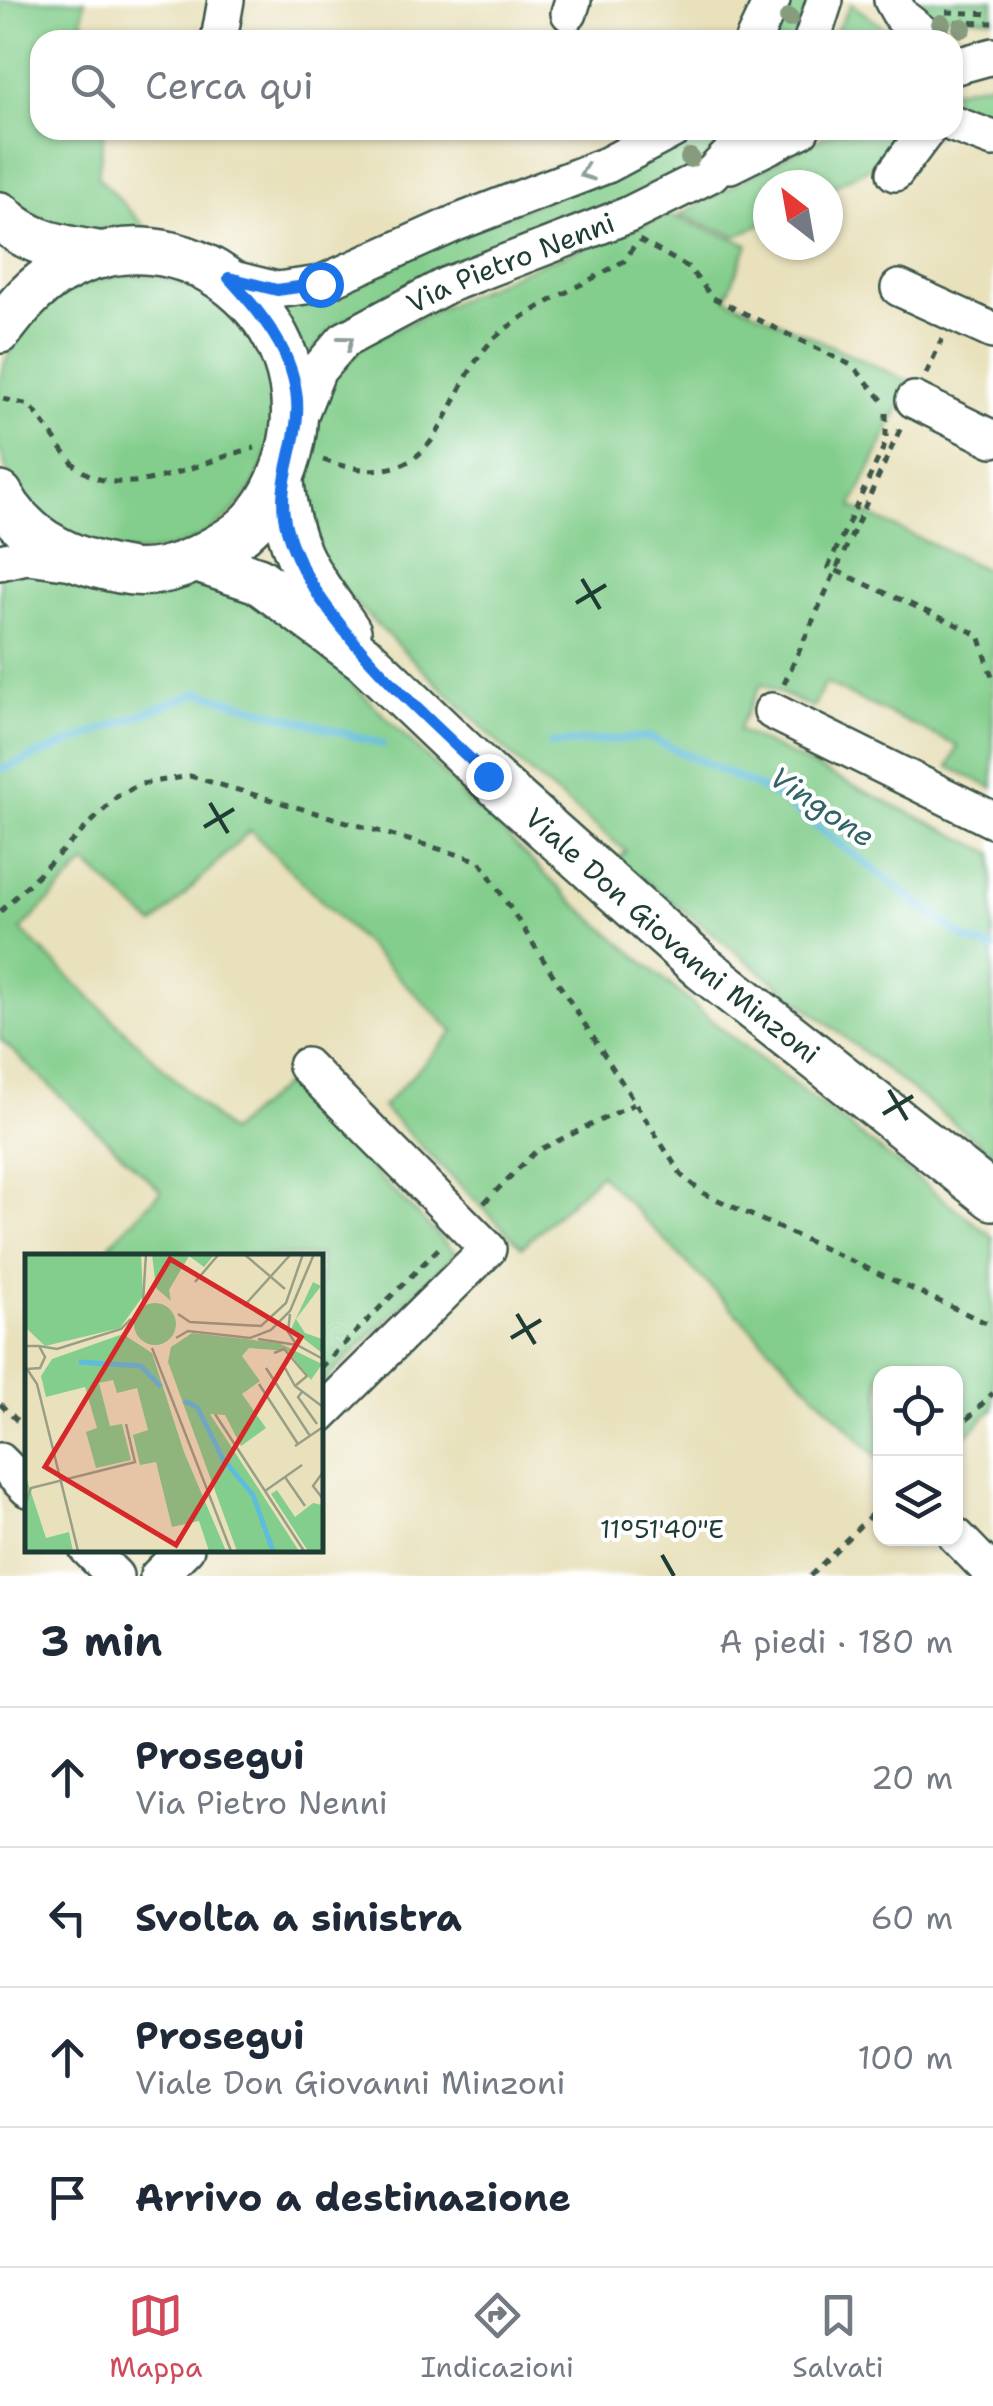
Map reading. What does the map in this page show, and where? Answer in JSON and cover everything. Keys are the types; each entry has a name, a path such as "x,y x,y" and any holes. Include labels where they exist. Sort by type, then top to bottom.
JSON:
{"main road":[{"path":"0,215 12,229 54,247 104,255 156,253 195,263 229,278"},
{"path":"0,330 23,299 60,271 104,255"},
{"name":"Viale Don Giovanni Minzoni","path":"229,278 266,318 291,367 292,452 286,525 295,555 366,658"},
{"path":"0,495 39,540 79,562 138,572 198,560 246,529 292,452"},
{"name":"Viale Don Giovanni Minzoni","path":"198,560 258,580 366,658 488,776 703,968 993,1197"}],"street":[{"path":"220,30 226,0"},
{"path":"758,30 772,0"},
{"path":"815,30 825,0"},
{"path":"892,0 901,16 932,25"},
{"path":"963,50 993,56"},
{"path":"963,64 993,56"},
{"path":"963,128 993,139"},
{"name":"Via Pietro Nenni","path":"229,278 277,290 320,284 456,223 607,165 653,140"},
{"name":"Via Pietro Nenni","path":"292,452 318,370 344,340 447,285 628,214 711,174 743,140"},
{"path":"711,174 781,140"},
{"path":"895,173 920,140"},
{"path":"899,288 993,331"},
{"path":"914,400 993,439"},
{"path":"0,562 26,556 79,562"},
{"path":"772,711 993,820"},
{"path":"306,1066 488,1248 322,1413"},
{"path":"0,1461 25,1486"},
{"path":"963,1543 993,1574"},
{"path":"91,1551 115,1576"},
{"path":"158,1576 183,1551"}],"path":[{"path":"932,25 959,15 993,14"},
{"path":"3,400 29,404 73,463 102,480 142,482 292,452 352,470 395,466 429,446 482,357 502,332 624,262 639,239 688,267 713,298 853,366 884,400 886,442 828,567 834,573 979,635 993,680"},
{"path":"772,711 944,335"},
{"path":"0,912 119,794 141,784 190,776 480,861 682,1176 704,1193 993,1326"},
{"path":"963,1424 993,1393"},
{"path":"0,1404 25,1428"},
{"path":"810,1576 873,1513"}],"green space":[{"path":"0,0 85,0 82,22 93,30 30,30 30,140 103,140 98,177 148,230 63,230 0,195"},
{"path":"780,0 811,0 799,30 766,30"},
{"path":"920,0 993,0 993,19 931,14"},
{"path":"851,4 888,30 837,30"},
{"path":"993,82 993,128 963,126 963,88"},
{"path":"678,140 725,140 710,157 659,189 369,308 331,328 306,364 280,305 656,156"},
{"path":"818,140 924,140 843,181 843,170 762,170"},
{"path":"753,175 753,228 737,236 679,215"},
{"path":"669,215 748,244 726,298 911,382 852,507 993,573 993,788 949,767 958,746 825,683 813,708 761,684 738,730 993,853 993,1154 618,859 626,851 522,766 331,580 313,556 301,486 312,452 317,413 332,373 371,340 519,272"},
{"path":"107,278 161,278 211,299 249,337 270,387 270,441 249,491 211,529 161,550 107,550 57,529 19,491 -1,444 -1,384 19,337 57,299"},
{"path":"20,569 51,573 104,591 133,594 215,582 243,589 317,649 572,901 724,1031 993,1237 993,1409 963,1438 963,1366 873,1366 873,1453 600,1174 522,1247 382,1107 454,1032 250,830 154,925 86,863 21,930 229,1132 285,1084 456,1253 322,1383 322,1254 121,1254 110,1244 161,1191 0,1039 0,575"}],"waterway":[{"name":"Vingone","path":"0,770 199,692 382,744"},
{"name":"Vingone","path":"551,744 648,737 777,796 967,940 993,949"}],"route":[{"path":"320,284 277,290 229,278 266,318 291,367 297,422 281,482 286,525 295,555 366,658 488,776"}]}
